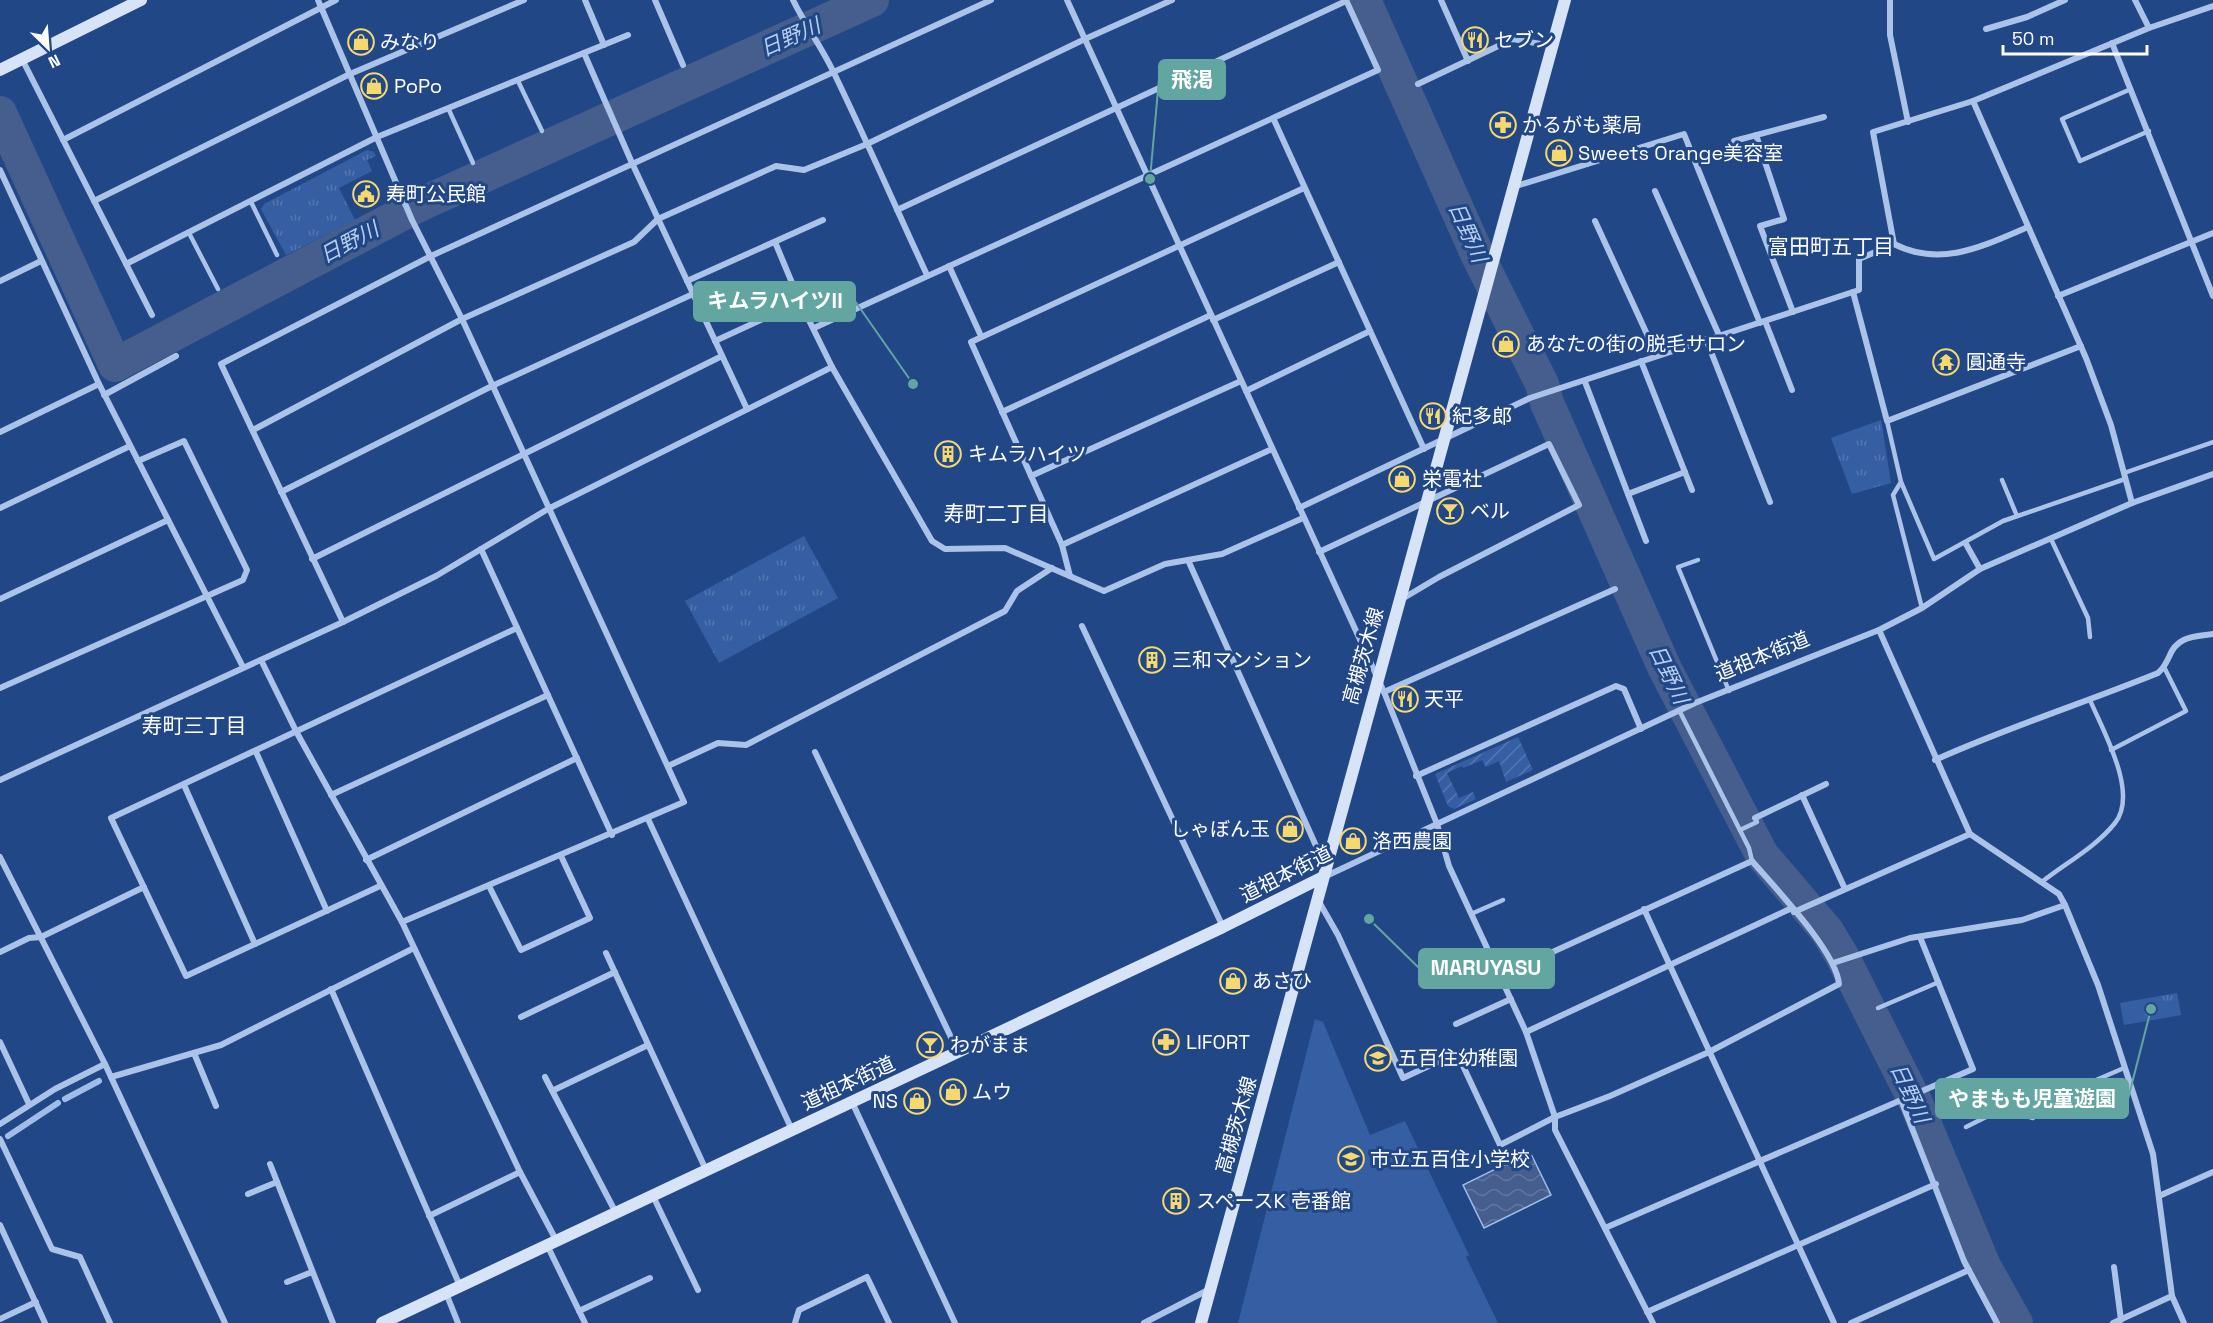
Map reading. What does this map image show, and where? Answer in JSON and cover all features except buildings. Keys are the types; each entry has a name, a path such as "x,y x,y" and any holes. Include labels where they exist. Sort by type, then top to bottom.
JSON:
{"main road":[{"path":"0,70 141,0"},
{"name":"高槻茨木線","path":"1201,1323 1565,0"},
{"name":"道祖本街道","path":"382,1323 405,1318 446,1293 551,1242 1223,927 1325,872"}],"street":[{"path":"63,140 319,3 336,0"},
{"path":"94,201 350,74 524,0"},
{"path":"585,0 604,45"},
{"path":"655,0 683,65"},
{"path":"793,0 802,21 817,37 927,275"},
{"path":"343,622 221,364 431,256 992,0"},
{"path":"1067,0 1384,692 1437,824 1449,866 1526,1032 1555,1117 1555,1130 1653,1323"},
{"path":"253,430 462,319 634,242 658,219 776,166 804,170 867,144 1085,39 1172,0"},
{"path":"814,328 1274,120 1378,70 1346,0 897,210"},
{"path":"1441,0 1468,61"},
{"path":"1890,0 1890,35 1908,122"},
{"path":"1986,29 2027,17 2065,0"},
{"path":"2135,0 2149,28"},
{"path":"319,3 412,220 462,319 684,802 402,922"},
{"path":"1894,244 1873,132 1973,101 2149,28 2213,6"},
{"path":"126,264 377,137 449,110 628,35"},
{"path":"1418,84 1513,39 1552,46"},
{"path":"2112,43 2193,241 2213,296"},
{"path":"584,53 620,130 632,163 747,409"},
{"path":"22,59 152,315"},
{"path":"1973,101 2081,346 2109,418 2132,503"},
{"path":"1734,141 1824,117"},
{"path":"1274,120 1424,449"},
{"path":"1513,188 1684,134 1792,390"},
{"path":"1756,135 1784,219 1760,226 1794,312"},
{"path":"0,170 99,384 243,667"},
{"path":"0,190 8,187"},
{"path":"1070,576 1062,545 970,342 1304,188"},
{"path":"1655,191 1719,335"},
{"path":"687,281 823,220"},
{"path":"1595,221 1657,356"},
{"path":"1894,244 1909,252 1932,256 1964,254 2028,227"},
{"path":"2058,296 2213,233"},
{"path":"775,242 800,302 832,367 932,541 945,549 1005,548 1104,591 1166,564 1222,554 1303,518"},
{"path":"1299,508 1535,397 1859,290 1859,259 1894,244"},
{"path":"0,281 41,261"},
{"path":"1002,412 1339,262"},
{"path":"949,266 981,336"},
{"path":"1853,292 1887,421 2081,346"},
{"path":"281,492 492,386 693,294"},
{"path":"716,341 800,302"},
{"path":"1246,391 1370,331"},
{"path":"1706,339 1770,502"},
{"path":"105,395 176,356"},
{"path":"312,558 523,452 722,356"},
{"path":"1641,361 1692,490"},
{"path":"0,780 343,622 436,576 548,509 832,367"},
{"path":"1031,476 1241,381"},
{"path":"1585,381 1646,541"},
{"path":"0,432 99,384"},
{"path":"0,688 243,580 247,570 184,441 138,461"},
{"path":"1319,552 1549,444 1579,506 1439,577 1399,601"},
{"path":"0,508 130,447"},
{"path":"1062,545 1272,449"},
{"path":"1628,494 1685,472"},
{"name":"道祖本街道","path":"1325,872 1437,824 1695,703 1880,630 1922,608 1980,569 2132,503 2213,474"},
{"path":"0,599 168,520"},
{"path":"1966,544 1980,569"},
{"path":"481,549 612,834"},
{"path":"1188,560 1325,872"},
{"path":"668,766 718,743 746,745 1005,611 1017,591 1052,568"},
{"path":"1384,692 1615,589"},
{"path":"1082,626 1223,927"},
{"path":"380,886 186,975 111,818 297,733 517,628"},
{"path":"1880,630 1935,760 1970,834 2043,881 2059,894 2065,905 2098,985 2153,1154 2172,1296 2184,1323"},
{"path":"1935,760 1989,736 2158,673 2164,667 2173,646 2179,640 2213,634"},
{"path":"261,660 297,733 402,922 520,1172 585,1323"},
{"path":"1416,776 1616,686 1624,689 1641,729"},
{"path":"331,795 548,695"},
{"path":"256,752 327,911"},
{"path":"814,752 958,1052"},
{"path":"366,860 577,758"},
{"path":"184,784 255,944"},
{"path":"1755,821 1826,784"},
{"path":"1802,795 1845,890"},
{"path":"648,819 793,1130"},
{"path":"1526,1032 1793,910 1845,890 1970,834"},
{"path":"489,886 521,950 590,918 561,856"},
{"path":"0,857 3,871 41,938 105,1064 225,1323"},
{"path":"1318,900 1338,934 1402,1078 1457,1053 1500,1145 1555,1117 1610,1096 1709,1052 1839,984 1835,963 1752,861 1500,976"},
{"path":"0,952 29,938 41,938 144,887"},
{"path":"1835,963 1920,937 2022,920 2065,905"},
{"path":"1644,909 1834,1323"},
{"path":"1605,1228 1973,1069 1920,937"},
{"path":"111,1077 221,1045 414,948"},
{"path":"606,953 706,1171"},
{"path":"521,1017 615,972"},
{"path":"331,989 460,1286"},
{"path":"1456,1024 1510,999"},
{"path":"0,1042 29,1104"},
{"path":"554,1090 648,1045"},
{"path":"194,1053 216,1106"},
{"path":"0,1124 29,1104 105,1064"},
{"path":"545,1077 550,1089 554,1090 616,1213"},
{"path":"1904,1099 1969,1270 1997,1323"},
{"path":"852,1102 955,1323"},
{"path":"0,1139 52,1249 80,1257 110,1323"},
{"path":"270,1164 333,1323"},
{"path":"429,1216 520,1172"},
{"path":"2159,1196 2213,1172"},
{"path":"248,1194 277,1182"},
{"path":"1647,1312 1936,1184"},
{"path":"653,1196 698,1290"},
{"path":"0,1225 45,1323"},
{"path":"2114,1267 2121,1320"},
{"path":"1851,1323 1969,1270"},
{"path":"286,1282 312,1272"},
{"path":"795,1323 799,1310 867,1277 889,1323"},
{"path":"579,1311 650,1278"},
{"path":"1144,1323 1210,1289"},
{"path":"446,1293 458,1323"},
{"path":"2113,1323 2172,1296"},
{"path":"0,1319 36,1302"}],"lane":[{"path":"518,81 542,131"},
{"path":"2132,89 2062,119 2080,161 2149,131"},
{"path":"449,110 473,163"},
{"path":"251,202 277,255"},
{"path":"189,232 218,289"},
{"path":"1887,421 1901,482 1934,559 1966,544 1989,528 2017,516 2213,442"},
{"path":"2002,480 2017,516"},
{"path":"1901,482 1893,495 1922,608"},
{"path":"2051,538 2088,618 2090,638"},
{"path":"1698,560 1678,567 1729,691"},
{"path":"2111,750 2186,711 2164,667"},
{"path":"2043,881 2116,822 2124,804 2123,783 2090,700"},
{"path":"1678,711 1741,829 1752,861"},
{"path":"1741,829 1755,821"},
{"path":"1471,914 1503,900"},
{"path":"1878,1008 1939,982"},
{"path":"1966,1127 2004,1108 2033,1118 2045,1102 2124,1068"}],"green space":[{"path":"367,150 374,152 376,156 367,160 372,171 339,188 355,220 286,255 261,209 264,204"},
{"path":"1881,420 1891,483 1852,494 1831,438"},
{"path":"804,536 838,598 719,663 685,601"},
{"path":"1518,737 1533,770 1506,782 1499,761 1486,767 1482,760 1463,768 1462,766 1447,773 1459,798 1473,792 1476,799 1454,809 1448,806 1435,774"},
{"path":"2177,993 2181,1015 2124,1025 2120,1003"},
{"name":"市立五百住小学校","path":"1315,1019 1323,1022 1370,1135 1405,1121 1469,1255 1466,1257 1498,1323 1238,1323"}],"water":[{"path":"1530,1152 1551,1195 1484,1228 1463,1185"}],"waterway":[{"name":"日野川","path":"0,113 115,365 419,205 872,0"},
{"name":"日野川","path":"1364,0 1478,256 1542,384 1547,403 1665,669 1762,855 1827,931 1842,956 1916,1103 1984,1266 2016,1323"},
{"path":"65,1099 99,1081"},
{"path":"8,1136 58,1103"}],"place":[{"name":"セブン","path":"1475,40"},
{"name":"みなり","path":"361,42"},
{"name":"PoPo","path":"374,86"},
{"name":"かるがも薬局","path":"1503,125"},
{"name":"Sweets Orange美容室","path":"1559,153"},
{"name":"飛渇","path":"1150,179"},
{"name":"寿町公民館","path":"366,194"},
{"name":"あなたの街の脱毛サロン","path":"1506,344"},
{"name":"圓通寺","path":"1946,362"},
{"name":"キムラハイツII","path":"913,384"},
{"name":"紀多郎","path":"1433,416"},
{"name":"キムラハイツ","path":"948,454"},
{"name":"栄電社","path":"1402,479"},
{"name":"ベル","path":"1450,511"},
{"name":"三和マンション","path":"1152,660"},
{"name":"天平","path":"1405,699"},
{"name":"しゃぼん玉","path":"1290,829"},
{"name":"洛西農園","path":"1353,841"},
{"name":"MARUYASU","path":"1369,919"},
{"name":"あさひ","path":"1233,981"},
{"name":"やまもも児童遊園","path":"2151,1009"},
{"name":"LIFORT","path":"1166,1042"},
{"name":"わがまま","path":"930,1045"},
{"name":"五百住幼稚園","path":"1378,1058"},
{"name":"ムウ","path":"953,1092"},
{"name":"NS","path":"917,1101"},
{"name":"市立五百住小学校","path":"1351,1159"},
{"name":"スペースK 壱番館","path":"1176,1201"}],"district":[{"name":"富田町五丁目","path":"1831,246"},
{"name":"寿町二丁目","path":"996,513"},
{"name":"寿町三丁目","path":"194,725"}]}
